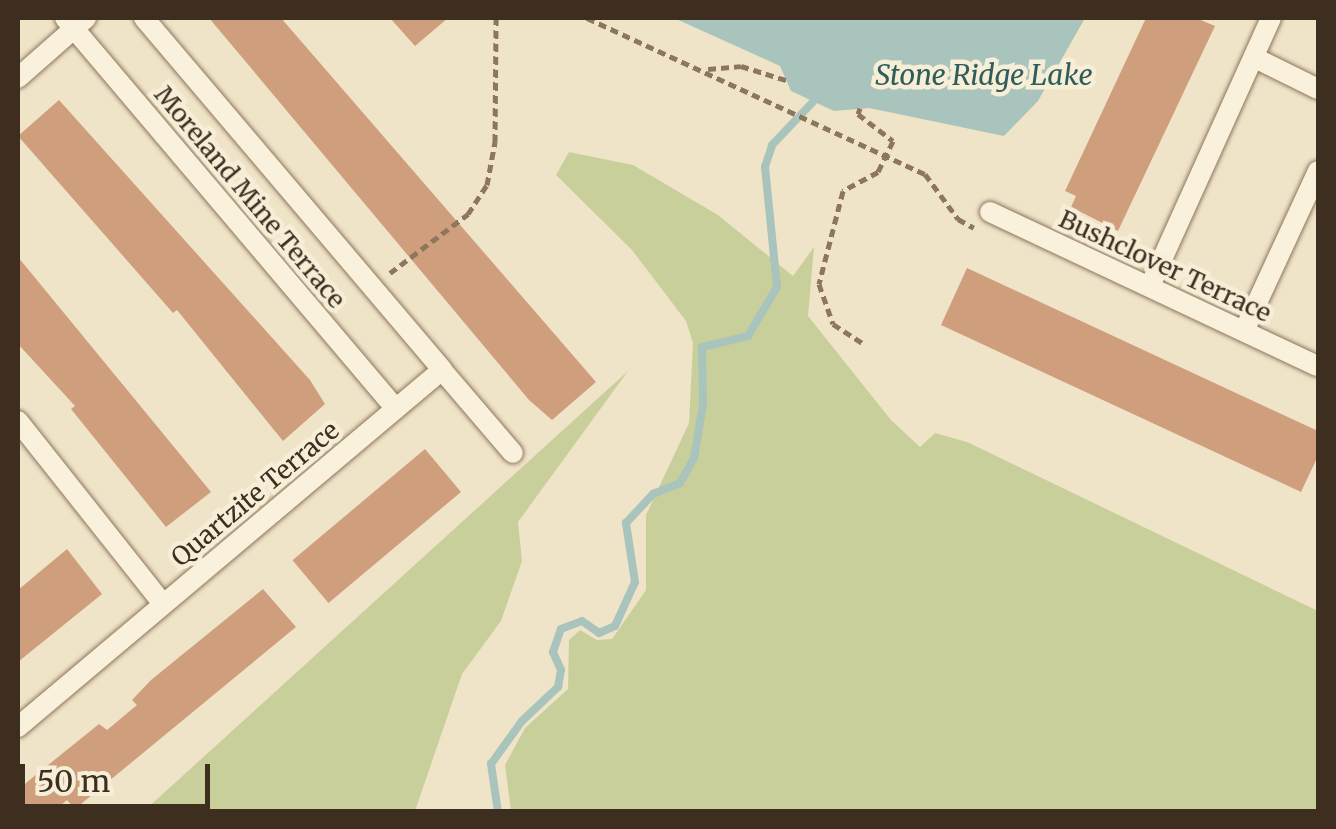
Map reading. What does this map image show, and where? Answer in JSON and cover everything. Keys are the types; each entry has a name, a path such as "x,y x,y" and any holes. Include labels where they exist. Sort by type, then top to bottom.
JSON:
{"street":[{"name":"Moreland Mine Terrace","path":"144,18 442,370"},
{"path":"1150,286 1272,18"},
{"name":"Moreland Mine Terrace","path":"75,21 396,409"},
{"path":"18,78 75,21"},
{"path":"1256,59 1318,89"},
{"path":"1244,331 1318,170"},
{"name":"Bushclover Terrace","path":"988,222 1150,286 1318,366"},
{"path":"442,370 514,453"},
{"name":"Quartzite Terrace","path":"18,727 442,370"},
{"path":"18,421 163,604"}],"path":[{"path":"372,288 480,202 495,142 496,18"},
{"path":"588,18 888,154 925,174 958,219 988,222"},
{"path":"705,70 742,66 789,80"},
{"path":"860,108 868,123 890,134 888,154 878,172 843,191 819,270 822,301 833,324 864,345"}],"green space":[{"path":"569,152 633,165 718,215 793,276 814,247 808,316 891,420 920,447 935,433 967,442 1318,611 1318,811 511,811 505,765 525,728 568,689 569,640 580,630 597,640 612,639 646,590 646,515 689,423 693,343 686,321 632,250 556,175"},
{"path":"628,371 518,522 522,561 501,621 462,674 415,811 144,811"}],"water":[{"name":"Stone Ridge Lake","path":"674,18 1085,18 1038,101 1004,136 869,108 834,111 791,91 780,66"}],"building":[{"path":"209,18 281,18 596,382 552,420 529,400"},
{"path":"390,18 448,18 415,46"},
{"path":"1146,18 1196,18 1215,26 1118,231 1071,207 1076,196 1065,191"},
{"path":"59,100 310,380 325,404 283,441 177,310 173,313 18,136"},
{"path":"18,257 211,492 166,527 71,409 75,406 18,344"},
{"path":"967,268 1318,431 1318,456 1301,492 941,325"},
{"path":"425,449 461,492 328,603 292,560"},
{"path":"67,549 102,594 18,662 18,590"},
{"path":"263,589 296,627 75,809 67,800 53,812 18,812 18,792 27,782 99,724 107,730 137,705 132,700 151,680"}],"waterway":[{"path":"498,812 491,764 522,721 558,687 561,670 553,652 561,629 582,621 599,633 615,626 635,582 626,523 653,494 680,483 694,458 703,404 702,347 748,336 777,287 765,167 772,145 813,102"}]}
